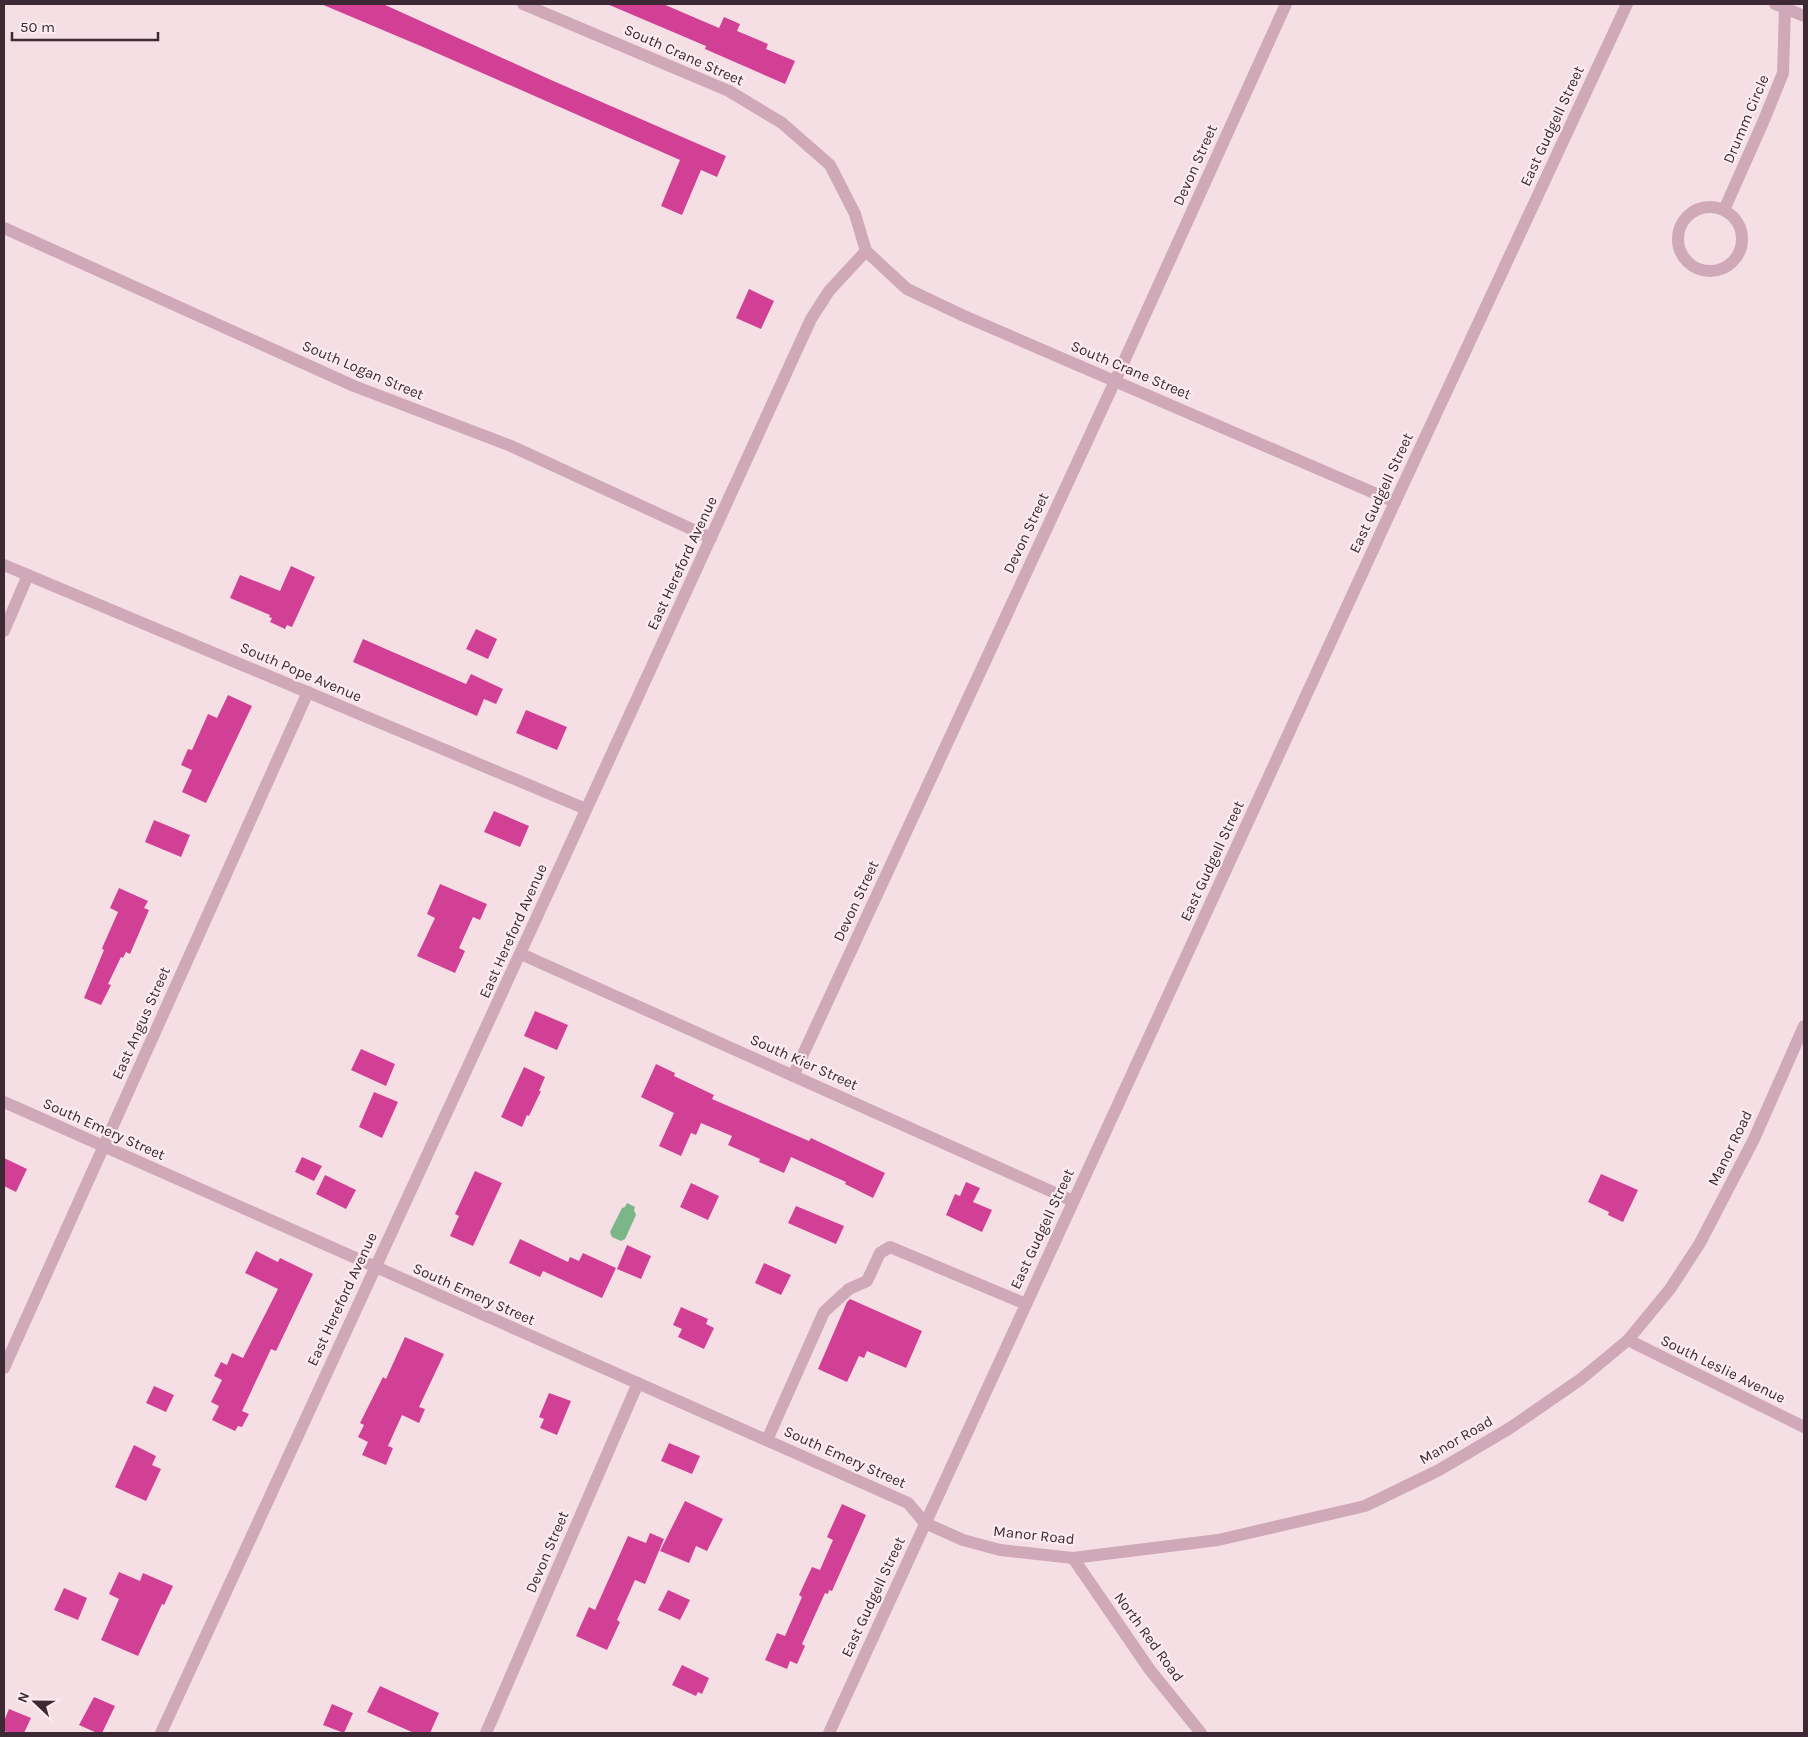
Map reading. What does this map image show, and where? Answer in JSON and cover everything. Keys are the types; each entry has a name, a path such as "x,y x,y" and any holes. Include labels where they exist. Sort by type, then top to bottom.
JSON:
{"street":[{"name":"South Crane Street","path":"523,4 729,91 782,123 830,165 855,214 866,251 907,289 964,316 1395,502"},
{"name":"Devon Street","path":"793,1076 1115,381 1286,4"},
{"name":"East Gudgell Street","path":"829,1733 1395,502 1628,4"},
{"path":"1780,6 1804,16"},
{"name":"Drumm Circle","path":"1724,210 1783,73 1780,6"},
{"path":"1711,207 1724,210 1734,218 1740,228 1742,240 1739,253 1732,263 1722,269 1709,271 1697,268 1687,261 1681,251 1678,238 1681,226 1689,216 1699,209 1711,207"},
{"name":"South Logan Street","path":"4,228 354,386 510,446 712,538"},
{"name":"East Hereford Avenue","path":"161,1733 374,1268 521,954 811,319 829,291 866,251"},
{"name":"South Pope Avenue","path":"4,565 586,809"},
{"path":"4,631 28,576"},
{"name":"East Angus Street","path":"4,1368 308,692"},
{"name":"South Kier Street","path":"521,954 1073,1201"},
{"name":"Manor Road","path":"925,1523 963,1540 1000,1550 1073,1558 1218,1540 1365,1506 1439,1470 1510,1428 1581,1379 1628,1340 1670,1289 1700,1243 1754,1139 1804,1026"},
{"name":"South Emery Street","path":"4,1102 374,1268 908,1503 925,1523"},
{"path":"767,1440 824,1312 849,1289 867,1281 880,1253 890,1247 1026,1304"},
{"name":"South Leslie Avenue","path":"1628,1340 1804,1427"},
{"name":"Devon Street","path":"486,1733 638,1384"},
{"name":"North Red Road","path":"1073,1558 1150,1670 1201,1733"}],"shaded area":[{"path":"627,1203 635,1207 636,1215 625,1239 621,1241 612,1237 610,1232 622,1208"}],"building":[{"path":"321,4 383,4 726,156 717,177 701,170 682,215 661,206 680,160"},
{"path":"607,4 663,4 719,28 724,17 740,24 737,31 768,44 766,49 795,61 785,84 705,49 706,46"},
{"path":"749,289 774,301 761,329 736,318"},
{"path":"291,566 315,577 292,627 287,625 285,629 270,622 272,618 269,617 270,615 230,598 240,575 280,591"},
{"path":"476,629 497,639 488,659 466,649"},
{"path":"363,639 466,684 471,674 503,689 496,704 484,699 477,716 353,662"},
{"path":"228,695 252,706 206,803 182,792 192,770 181,765 188,749 192,750 208,714 217,718"},
{"path":"526,710 567,727 557,750 516,733"},
{"path":"494,811 529,826 520,847 484,832"},
{"path":"154,820 190,835 181,857 145,842"},
{"path":"440,884 487,904 480,920 473,917 459,948 465,951 455,973 417,956 435,918 427,914"},
{"path":"119,888 148,901 144,908 149,910 130,954 126,952 123,958 121,957 108,984 111,985 101,1005 84,998 118,912 110,908"},
{"path":"535,1011 568,1025 557,1050 524,1036"},
{"path":"361,1049 395,1064 386,1086 351,1070"},
{"path":"656,1064 675,1073 674,1076 714,1095 712,1099 809,1141 811,1138 885,1173 873,1198 845,1184 846,1182 791,1157 784,1173 759,1162 760,1159 728,1145 732,1136 701,1123 696,1135 691,1133 681,1156 659,1146 674,1113 641,1097"},
{"path":"524,1067 545,1077 539,1091 541,1091 522,1127 501,1117"},
{"path":"374,1092 398,1102 382,1138 359,1127"},
{"path":"302,1157 322,1166 314,1181 295,1172"},
{"path":"4,1158 27,1169 16,1192 4,1186"},
{"path":"475,1171 502,1183 473,1246 450,1236 459,1216 455,1214"},
{"path":"1601,1174 1638,1190 1623,1222 1608,1215 1609,1212 1588,1202"},
{"path":"325,1175 356,1190 346,1209 316,1194"},
{"path":"966,1182 980,1188 973,1202 992,1210 982,1232 946,1215 955,1194 960,1196"},
{"path":"691,1183 719,1196 708,1220 680,1207"},
{"path":"796,1206 844,1226 836,1244 788,1223"},
{"path":"520,1239 568,1262 570,1257 579,1261 583,1253 616,1268 602,1298 543,1271 540,1277 509,1263"},
{"path":"627,1245 651,1256 641,1279 617,1269"},
{"path":"256,1251 278,1262 280,1258 313,1274 276,1351 271,1349 242,1411 249,1414 242,1427 238,1426 235,1431 212,1420 219,1406 211,1402 222,1380 214,1376 221,1362 227,1365 232,1353 243,1358 278,1289 245,1273"},
{"path":"764,1263 791,1275 781,1295 755,1283"},
{"path":"850,1299 922,1331 906,1368 867,1351 864,1358 859,1356 847,1382 818,1369"},
{"path":"681,1307 708,1319 706,1324 714,1328 704,1349 678,1337 682,1329 673,1325"},
{"path":"405,1337 444,1354 419,1407 425,1409 419,1423 402,1415 388,1446 393,1448 386,1465 362,1455 368,1442 358,1437 364,1425 360,1423 383,1377 386,1379"},
{"path":"154,1386 174,1395 166,1412 146,1403"},
{"path":"549,1393 571,1401 557,1435 540,1428 544,1419 539,1417"},
{"path":"669,1443 700,1456 692,1474 661,1461"},
{"path":"134,1445 156,1456 152,1465 161,1469 146,1501 115,1487"},
{"path":"685,1501 723,1519 707,1551 696,1546 689,1563 660,1551"},
{"path":"842,1504 866,1515 832,1591 829,1590 828,1594 825,1593 802,1644 805,1646 797,1664 790,1661 787,1669 765,1660 777,1633 785,1636 802,1597 799,1595 812,1567 820,1570 833,1540 827,1537"},
{"path":"650,1533 664,1539 645,1584 635,1580 617,1620 620,1622 607,1650 576,1636 589,1607 595,1610 628,1536 646,1543"},
{"path":"119,1572 140,1581 143,1573 173,1586 164,1605 162,1604 138,1656 101,1640 119,1599 109,1594"},
{"path":"64,1588 87,1598 78,1620 54,1610"},
{"path":"668,1590 690,1600 680,1620 658,1610"},
{"path":"682,1665 709,1678 702,1694 698,1692 696,1696 672,1685"},
{"path":"380,1686 439,1713 430,1733 414,1733 367,1712"},
{"path":"94,1697 115,1706 102,1733 97,1733 79,1725"},
{"path":"332,1704 353,1713 344,1733 323,1725"},
{"path":"9,1709 31,1718 24,1733 4,1731 4,1721"}]}
